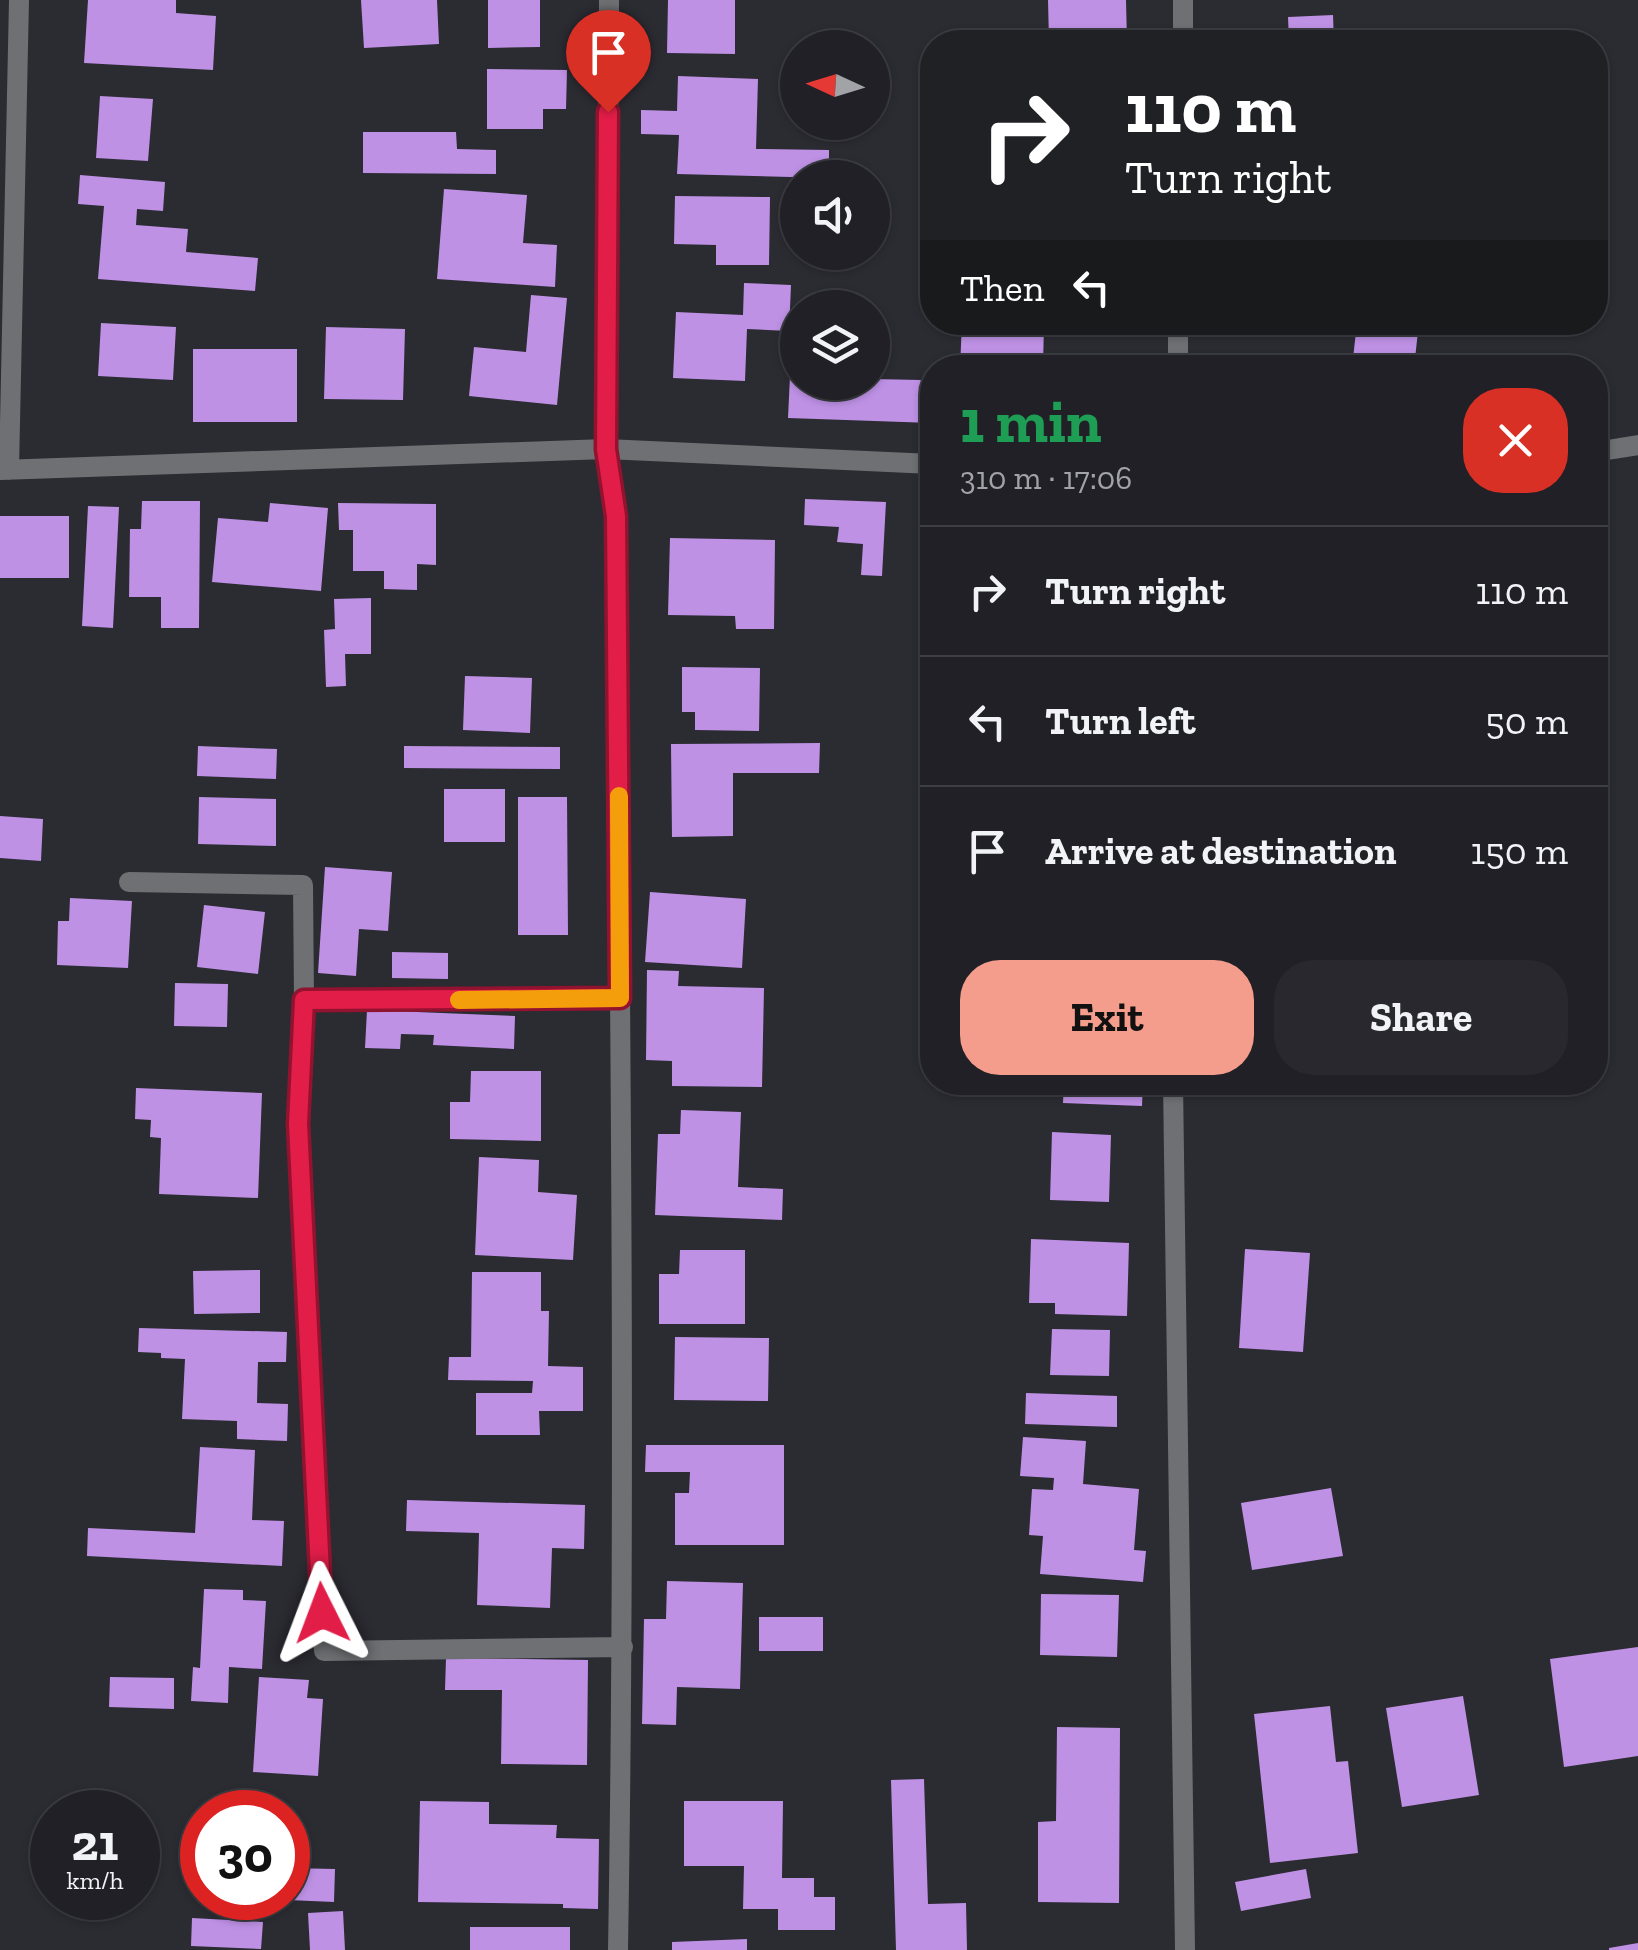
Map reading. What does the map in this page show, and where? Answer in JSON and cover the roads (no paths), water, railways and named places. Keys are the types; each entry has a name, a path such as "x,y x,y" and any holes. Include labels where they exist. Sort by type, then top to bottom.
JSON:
{"street":[{"path":"19,0 4,470 606,449 920,463"},
{"path":"609,0 606,449 616,516 623,1647 618,1950"},
{"path":"1183,30 1184,0"},
{"path":"1608,450 1638,445"},
{"path":"128,882 303,885 304,1000 298,1124 324,1651 623,1647"},
{"path":"304,1000 620,998"},
{"path":"1173,1095 1186,1950"}]}
